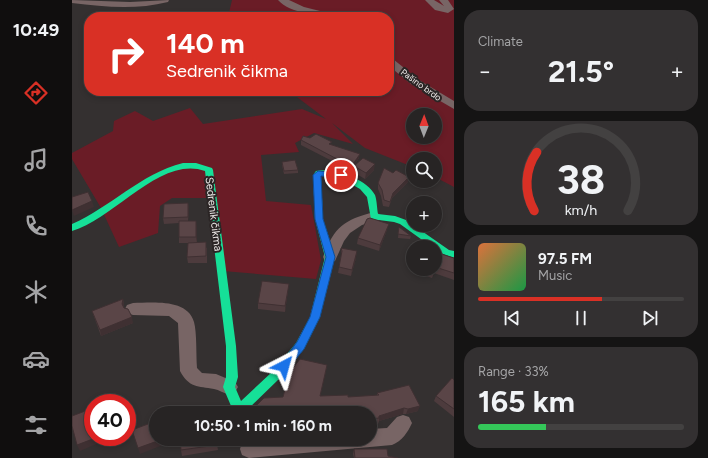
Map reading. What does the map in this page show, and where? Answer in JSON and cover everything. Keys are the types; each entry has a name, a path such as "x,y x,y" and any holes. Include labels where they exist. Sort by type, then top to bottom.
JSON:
{"street":[{"path":"72,0 118,4 152,3 165,0"},
{"path":"282,0 298,8 314,12"},
{"path":"429,0 438,8 448,10 450,8 443,0"},
{"name":"Pašino brdo","path":"394,65 415,82 454,106"},
{"name":"Sedrenik čikma","path":"72,228 87,222 111,207 136,186 160,172 197,166 204,166 209,170 231,346 232,377 229,387"},
{"path":"330,257 319,219 318,173 341,175 368,190 371,196 371,209 374,218"},
{"path":"246,406 276,375 300,346 315,317 330,257 335,243 344,229 360,220 374,218 395,219 403,222 446,252 454,255"},
{"path":"134,309 173,310 183,315 186,322 189,371 198,380 216,382 229,387 237,406"},
{"path":"377,437 392,436 403,423"},
{"path":"249,449 284,446"}],"shaded area":[{"path":"232,0 454,0 454,187 442,181 442,152 406,152 406,164 365,148 332,123 353,144 314,133 295,143 299,152 261,155 266,201 311,205 321,260 316,279 223,271 215,198 172,198 160,206 158,233 119,247 101,208 72,159 72,153 113,131 114,121 135,111 153,121 190,108 203,124 302,109 326,119 296,96 394,96 394,12 229,12"}],"building":[{"path":"316,134 332,142 329,144 360,154 353,164 337,159 301,140 303,136 310,138"},
{"path":"363,158 375,164 366,173 354,166"},
{"path":"295,160 298,170 284,171 282,162"},
{"path":"384,168 393,173 396,170 406,175 406,180 393,193 390,202 384,200 382,190 378,183"},
{"path":"88,192 92,201 72,210 72,197"},
{"path":"188,203 188,217 163,218 164,204"},
{"path":"370,218 389,224 380,245 358,238 367,219"},
{"path":"179,221 196,221 196,237 179,237"},
{"path":"399,227 411,236 398,234"},
{"path":"206,242 206,256 187,257 188,243"},
{"path":"341,248 357,251 352,270 339,267 342,251"},
{"path":"442,254 454,258 454,273 442,269"},
{"path":"262,281 289,284 285,306 258,303"},
{"path":"123,299 122,304 124,308 128,309 132,317 100,330 92,311"},
{"path":"300,359 327,365 320,396 348,395 348,397 379,395 377,393 409,385 420,406 408,409 404,408 379,416 379,418 377,418 377,406 256,406 264,398 283,397 289,373"},
{"path":"452,378 454,380 454,409 436,396"},
{"path":"84,411 84,442 77,445 72,426 72,416"},
{"path":"149,424 149,444 138,448 136,442 136,428"},
{"path":"181,446 210,446 181,450"},
{"path":"354,449 387,449 388,456 398,458 355,458"}],"traffic: fast":[{"path":"72,228 101,214 140,185 168,170 183,166 196,165 209,170 231,346 232,377 229,387 237,406"},
{"path":"243,406 276,375 300,346 315,317 330,257 319,219 317,175 319,173 341,175 363,187 371,196 374,217 395,219 403,222 446,252 454,255"}],"route":[{"path":"284,366 300,346 315,317 330,257 319,219 317,175 318,173 341,175"}]}
